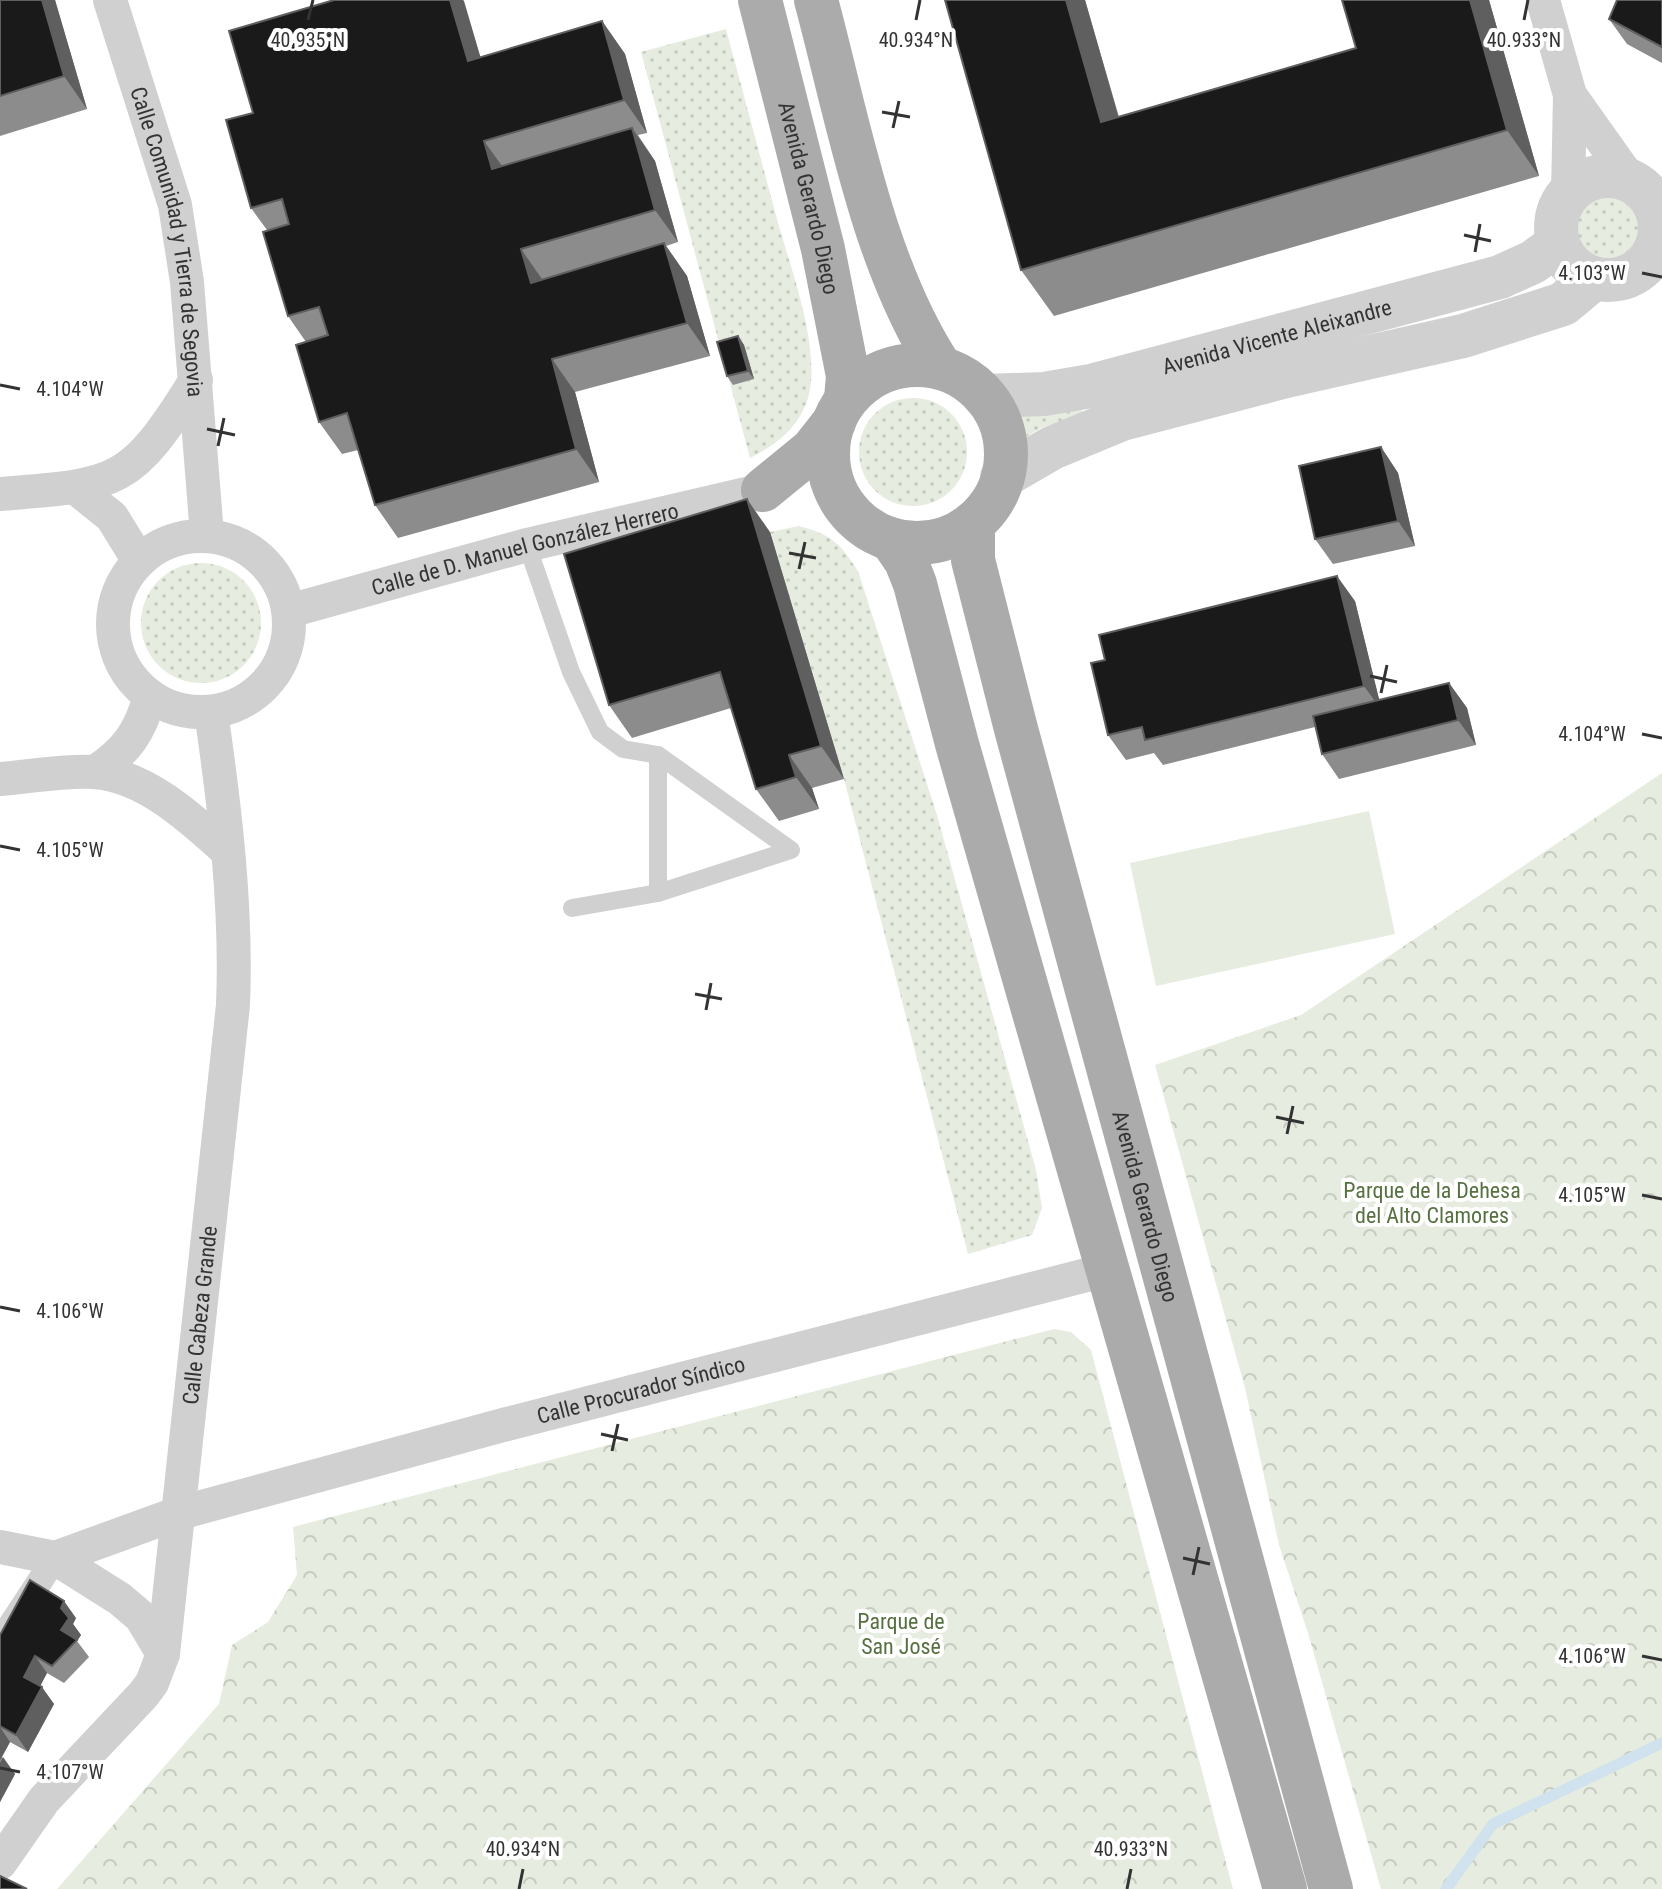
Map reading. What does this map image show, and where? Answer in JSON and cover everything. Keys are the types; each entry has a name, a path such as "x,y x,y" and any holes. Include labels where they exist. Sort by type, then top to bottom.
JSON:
{"main road":[{"name":"Avenida Gerardo Diego","path":"760,0 826,262 848,376 840,410"},
{"path":"816,0 889,267 924,342 941,368"},
{"path":"763,490 812,450 840,410 873,376 889,369 924,365 941,368 965,379 984,396 1004,434 1006,456 995,497 973,523 940,540 915,543 891,539 869,529 851,514 838,495 830,472 828,447 840,410"},
{"path":"763,490 808,499 851,514"},
{"name":"Avenida Gerardo Diego","path":"973,523 973,560 1000,668 1331,1889"},
{"path":"891,539 906,561 915,584 957,744 1106,1270 1285,1889"}],"street":[{"name":"Calle Comunidad y Tierra de Segovia","path":"110,0 175,205 196,380 207,535"},
{"path":"1543,0 1570,95 1568,194"},
{"path":"1570,95 1650,198 1660,239 1652,270 1619,279 1593,279 1577,271 1558,244 1555,226 1559,209 1568,194 1597,176 1615,176 1650,198"},
{"name":"Avenida Vicente Aleixandre","path":"984,396 1044,394 1091,386 1436,295 1521,269 1558,244"},
{"name":"Avenida Vicente Aleixandre","path":"1002,477 1038,455 1122,419 1286,376 1463,336 1563,304 1593,279"},
{"path":"0,494 76,488 105,482 142,458 196,380"},
{"path":"76,488 112,517 139,561"},
{"name":"Calle de D. Manuel González Herrero","path":"289,611 527,545 710,515 763,490"},
{"path":"207,535 231,540 252,551 270,568 282,588 289,611 289,635 283,658 271,678 254,695 234,706 211,712 179,709 150,696 132,678 119,656 113,631 115,605 124,581 139,561 159,546 183,537 207,535"},
{"path":"95,772 128,746 141,726 150,696"},
{"name":"Calle Cabeza Grande","path":"0,1863 44,1800 143,1695 152,1683 163,1654 233,1005 233,936 219,761 211,712"},
{"path":"0,779 95,772 146,787 226,850"},
{"name":"Calle Procurador Síndico","path":"55,1558 176,1514 522,1420 1106,1270"},
{"path":"0,1547 55,1558 128,1605 141,1617 163,1654"},
{"path":"0,1642 55,1558"}],"lane":[{"path":"527,545 559,641 591,718 612,743 623,749 658,755 791,850 658,893 572,908"},
{"path":"658,755 658,893"}],"green space":[{"path":"726,29 803,308 811,357 808,398 799,418 778,441 750,458 641,52"},
{"path":"1607,197 1625,203 1633,211 1639,229 1633,247 1625,255 1607,261 1589,255 1581,247 1575,229 1581,211 1589,203"},
{"path":"913,398 934,402 951,414 963,431 967,452 963,473 951,490 934,502 913,506 892,502 875,490 863,473 859,452 863,431 875,414 892,402"},
{"path":"1080,404 1083,415 1041,428 1013,445 1005,411"},
{"path":"799,526 834,541 858,571 937,815 1036,1170 1042,1208 1032,1235 968,1254 844,779 770,532"},
{"path":"201,563 224,567 244,580 257,600 261,623 257,646 244,666 224,679 201,683 178,679 158,666 145,646 141,623 145,600 158,580 178,567"},
{"name":"Parque de la Dehesa del Alto Clamores","path":"1662,773 1662,1889 1381,1889 1308,1633 1279,1545 1245,1388 1155,1065 1301,1015"},
{"path":"1369,811 1395,934 1156,986 1130,863"},
{"name":"Parque de San José","path":"1054,1329 1071,1332 1091,1350 1233,1889 57,1889 219,1704 232,1645 268,1622 297,1575 293,1527"}],"building":[{"path":"0,0 42,0 64,76 0,96"},
{"path":"334,0 450,0 468,61 602,21 624,100 484,141 492,169 632,128 655,210 521,249 531,283 664,243 687,323 552,359 576,449 375,505 347,413 319,422 296,345 328,335 319,307 288,316 263,232 289,224 282,199 251,208 226,120 253,113 229,31"},
{"path":"945,0 1066,0 1101,122 1356,48 1342,0 1470,0 1507,130 1021,270"},
{"path":"1617,0 1662,0 1662,47 1609,19"},
{"path":"738,336 748,371 727,376 717,342"},
{"path":"1381,447 1398,521 1315,539 1299,466"},
{"path":"747,499 821,746 789,755 796,777 756,789 720,672 609,705 564,554"},
{"path":"1337,576 1364,686 1145,740 1142,727 1108,735 1091,663 1105,660 1099,635"},
{"path":"1449,683 1458,720 1322,754 1313,716"},
{"path":"30,1580 64,1601 61,1608 69,1618 61,1630 77,1640 52,1666 35,1656 24,1677 42,1687 16,1735 0,1726 0,1635"},
{"path":"0,1876 27,1889 0,1889"}],"waterway":[{"path":"1446,1889 1493,1824 1662,1743"}]}
